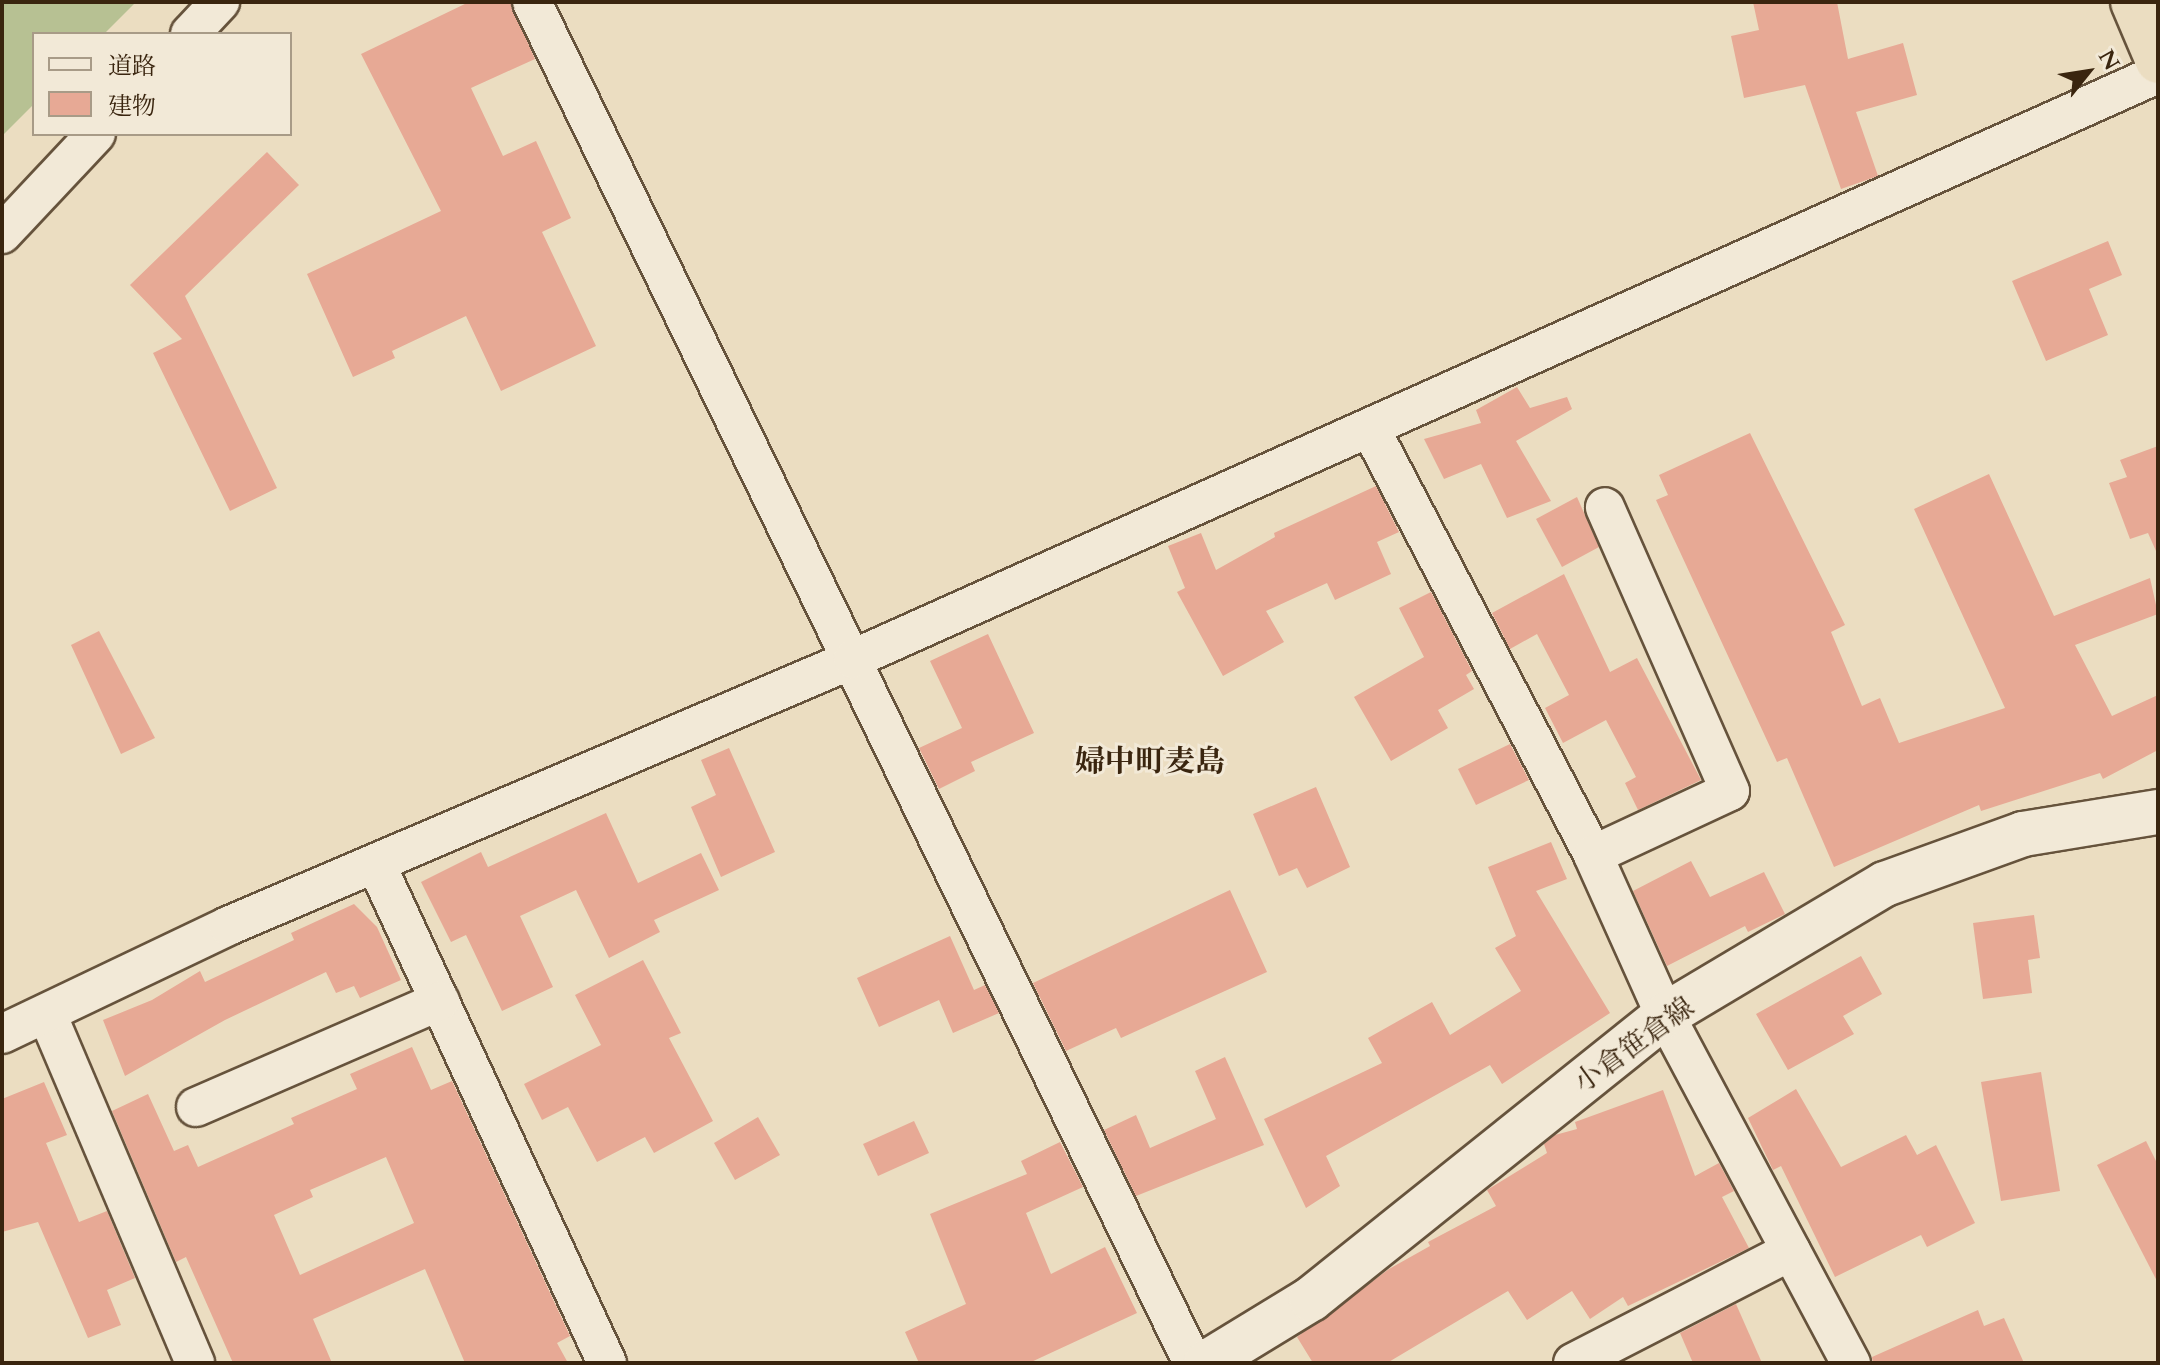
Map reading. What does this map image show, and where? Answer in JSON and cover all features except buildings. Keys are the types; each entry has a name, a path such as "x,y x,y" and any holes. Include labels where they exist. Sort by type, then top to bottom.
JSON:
{"highway":[{"path":"2133,2 2158,61"}],"main road":[{"name":"小倉笹倉線","path":"1206,1363 1311,1299 1665,1015 1885,884 2023,834 2158,812"}],"street":[{"path":"192,32 220,2"},
{"path":"532,2 1193,1363"},
{"path":"2,1034 228,926 853,659 2158,74"},
{"path":"2,234 94,136"},
{"path":"1370,428 1593,855 1665,1015 1851,1363"},
{"path":"1593,855 1730,791 1605,507"},
{"path":"376,864 607,1363"},
{"path":"196,1107 440,1001"},
{"path":"47,1014 195,1363"},
{"path":"1573,1363 1791,1251"}],"green space":[{"path":"2,2 136,2 106,32 32,32 32,106 2,136"}],"district":[{"name":"婦中町麦島","path":"1150,762"}]}
